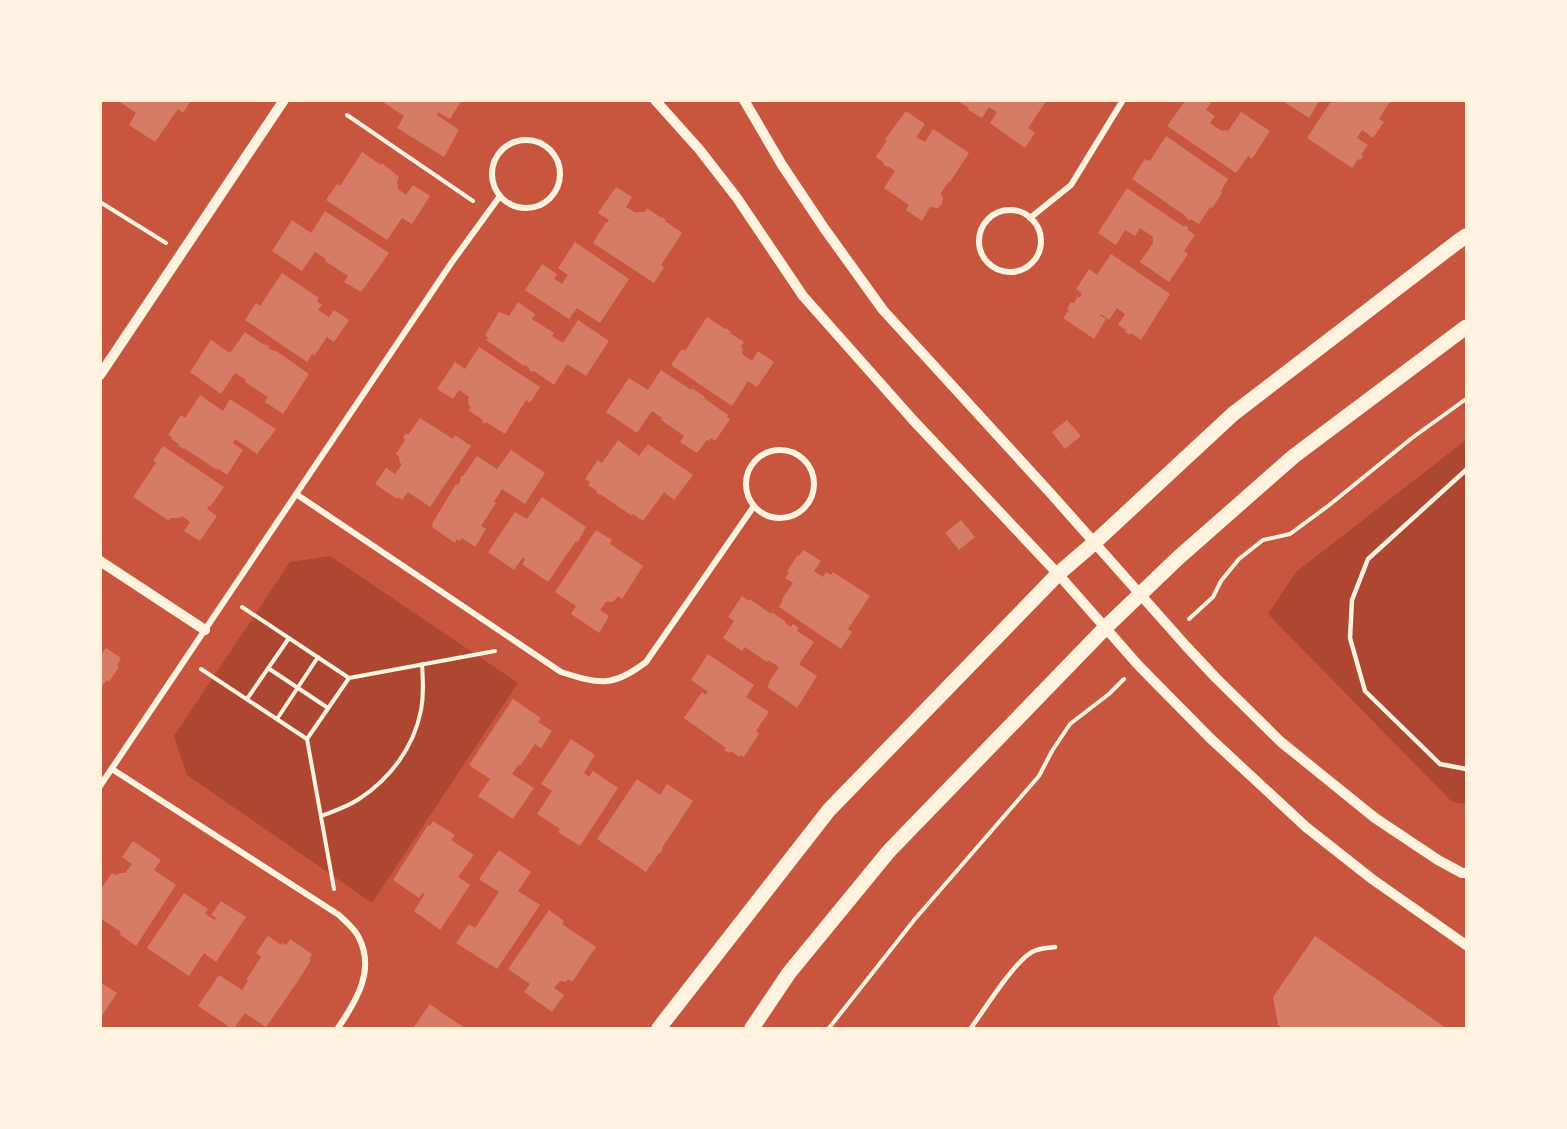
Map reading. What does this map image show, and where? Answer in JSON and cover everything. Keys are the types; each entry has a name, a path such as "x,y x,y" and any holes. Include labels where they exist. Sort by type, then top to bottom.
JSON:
{"main road":[{"path":"659,1029 829,810 1058,574 1233,414 1467,236"},
{"path":"752,1029 789,973 889,851 1106,627 1294,456 1467,327"}],"street":[{"path":"100,375 284,100"},
{"path":"655,100 699,149 737,198 803,297 913,420 1058,574 1139,666 1210,738 1306,827 1372,879 1467,945"},
{"path":"744,100 782,165 883,310 1216,678 1281,742 1375,818 1438,860 1462,873 1467,873"},
{"path":"1030,218 1071,185 1123,100"},
{"path":"520,140 534,140 547,147 556,158 560,171 559,185 551,197 540,205 526,208 512,205 501,196 494,184 493,169 497,156 507,146 520,140"},
{"path":"100,786 452,262 501,196"},
{"path":"1002,211 1017,211 1030,218 1039,230 1041,246 1035,259 1024,269 1009,273 995,269 984,259 979,245 981,230 989,218 1002,211"},
{"path":"774,450 788,450 800,456 810,467 814,481 812,495 805,507 793,515 779,518 765,514 754,506 747,493 746,479 751,465 761,455 774,450"},
{"path":"296,494 561,672 587,680 609,682 629,675 646,662 754,506"},
{"path":"100,561 205,630"},
{"path":"112,769 339,915 357,934 366,956 364,982 338,1029"}],"lane":[{"path":"1467,470 1368,559 1352,600 1350,638 1365,691 1440,764 1467,769"},
{"path":"971,1029 1024,957 1034,950 1055,947"}],"path":[{"path":"347,115 488,212"},
{"path":"100,202 182,253"},
{"path":"1213,597 1221,580 1239,559 1263,540 1290,534 1412,438 1467,399"},
{"path":"227,597 349,678"},
{"path":"247,699 289,638"},
{"path":"339,915 307,739 328,708 349,678 522,646"},
{"path":"277,719 318,657"},
{"path":"185,659 307,739"},
{"path":"321,816 359,799 385,778 403,756 417,728 421,710 422,664"},
{"path":"268,668 328,708"},
{"path":"829,1029 915,919 1039,776 1070,724 1109,694"}],"shaded area":[{"path":"1466,440 1466,804 1452,802 1268,614 1296,572"},
{"path":"330,556 518,683 372,903 187,775 174,736 290,562"}],"building":[{"path":"117,100 191,100 183,113 178,109 155,142 129,125 136,113"},
{"path":"380,100 462,100 450,119 438,112 437,115 459,130 444,157 397,128 404,116"},
{"path":"960,100 1047,100 1028,128 1035,133 1025,148 990,123 997,112 989,107 982,118 968,110 969,108 959,102"},
{"path":"1186,100 1213,100 1206,110 1215,116 1210,123 1222,131 1228,131 1241,112 1270,131 1252,159 1248,156 1236,173 1167,126"},
{"path":"1281,100 1320,100 1309,118"},
{"path":"1332,100 1391,100 1379,119 1384,122 1373,138 1362,130 1357,138 1368,145 1361,155 1363,156 1352,168 1307,138"},
{"path":"906,111 925,124 916,137 925,142 933,129 969,153 941,193 942,204 938,208 930,207 922,221 906,210 909,205 884,188 895,171 876,157 887,140 885,139"},
{"path":"1166,136 1228,179 1222,193 1199,224 1191,219 1190,221 1132,179 1145,159 1150,161"},
{"path":"362,152 381,165 382,163 399,177 398,189 406,195 413,185 430,196 412,224 402,218 387,240 326,200 337,184 340,186"},
{"path":"616,187 632,197 626,207 636,213 645,212 647,208 682,233 661,265 664,267 654,283 593,243 609,220 598,213"},
{"path":"1127,188 1184,227 1185,225 1195,235 1184,251 1188,254 1169,282 1140,262 1153,243 1153,237 1140,228 1135,236 1125,230 1116,245 1098,233"},
{"path":"325,211 389,253 361,292 344,282 348,276 315,252 302,271 272,251 292,220 311,233"},
{"path":"575,242 629,279 600,323 577,308 569,319 525,290 542,264 557,274 554,279 562,284 568,275 558,268"},
{"path":"1111,254 1170,294 1141,340 1125,332 1126,330 1118,325 1125,314 1117,308 1109,320 1100,315 1106,319 1094,339 1063,318 1071,302 1074,303 1082,294 1076,289 1089,269 1097,275"},
{"path":"282,273 319,298 317,301 322,305 318,310 329,317 334,310 349,320 334,342 327,337 307,362 245,320 256,303 260,306"},
{"path":"518,302 535,314 532,319 554,333 552,336 563,343 578,320 609,341 586,376 567,364 554,385 486,340 488,338 485,335 499,312 509,316"},
{"path":"707,317 744,342 741,346 742,354 752,361 758,351 774,362 757,387 748,381 732,406 671,365 682,349 685,351"},
{"path":"245,332 309,374 283,414 265,402 268,397 235,373 221,394 190,372 211,340 230,353"},
{"path":"479,347 540,387 530,403 526,400 505,434 486,422 485,424 483,420 468,410 471,407 469,397 459,390 453,399 437,389 455,362 465,369"},
{"path":"661,370 705,397 730,419 715,441 711,438 707,440 697,453 680,442 684,436 652,411 637,433 606,412 629,378 648,390"},
{"path":"200,395 223,411 230,399 276,429 257,454 235,439 233,443 243,450 227,475 183,449 168,435 181,415 185,418"},
{"path":"420,418 453,439 455,435 471,446 430,507 408,492 402,500 398,497 397,499 375,484 386,468 395,474 402,464 396,454 405,440 403,438 406,433 408,435"},
{"path":"1067,420 1081,436 1065,449 1052,432"},
{"path":"618,440 639,456 648,444 693,475 674,500 664,492 643,521 600,495 588,485 590,482 585,479 598,460 602,463"},
{"path":"163,446 224,487 207,509 217,516 200,541 184,531 190,522 182,516 170,518 169,521 133,497 156,463 153,461"},
{"path":"511,450 545,473 525,504 502,489 481,526 486,529 475,547 462,538 459,541 457,539 455,543 432,527 456,484 458,485 462,475 477,456 497,469"},
{"path":"542,497 586,527 578,542 576,541 548,582 522,564 525,560 523,557 514,570 488,552 515,512 527,519"},
{"path":"961,520 975,537 959,550 945,533"},
{"path":"596,530 612,540 610,544 643,566 622,599 618,596 613,602 606,602 600,610 609,616 599,633 571,614 576,606 555,592"},
{"path":"804,550 821,561 814,571 823,577 826,572 831,575 833,572 870,596 848,629 852,632 841,649 779,607 793,583 785,578 789,572 787,571"},
{"path":"742,596 771,614 772,612 791,627 793,624 799,628 797,631 814,642 799,664 817,676 797,708 767,687 779,667 745,647 742,651 723,638 734,621 728,617"},
{"path":"106,648 121,658 117,665 119,667 109,682 107,680 103,685 100,683 100,655"},
{"path":"708,654 754,685 746,697 769,712 756,731 759,734 744,757 724,750 726,748 684,718 702,692 706,695 708,692 691,680"},
{"path":"513,699 541,718 538,722 552,731 541,748 535,744 512,774 534,788 513,819 478,796 490,779 469,765"},
{"path":"571,739 595,755 584,773 589,777 593,771 618,788 580,846 558,832 560,829 537,814 552,791 541,784"},
{"path":"637,779 660,795 667,784 693,801 646,872 597,839"},
{"path":"433,821 455,835 451,840 474,855 458,877 470,885 440,930 414,911 425,894 422,893 419,898 393,880 428,825 430,826"},
{"path":"133,841 161,860 154,870 176,885 136,946 119,934 121,932 100,918 100,890 112,873 116,875 125,873 132,864 122,857"},
{"path":"499,850 531,872 518,891 540,905 497,969 456,943 469,924 475,928 499,892 479,879"},
{"path":"184,893 208,909 205,914 215,920 216,918 211,915 221,901 246,917 216,962 204,953 189,976 147,948"},
{"path":"549,910 564,921 562,924 596,947 572,982 568,979 566,982 560,981 554,988 564,995 552,1012 524,992 530,984 508,969"},
{"path":"268,936 281,945 283,943 286,945 290,939 312,954 309,959 311,960 266,1027 245,1013 234,1028 231,1028 198,1006 219,975 242,990 261,957 256,953"},
{"path":"1315,936 1446,1028 1283,1028 1278,1025 1273,997"},
{"path":"100,982 117,993 100,1019"},
{"path":"430,1004 442,1013 465,1028 413,1028"}]}
